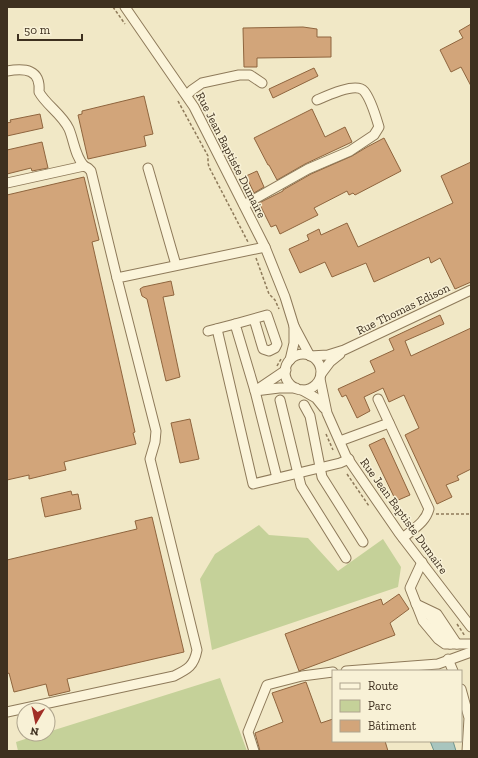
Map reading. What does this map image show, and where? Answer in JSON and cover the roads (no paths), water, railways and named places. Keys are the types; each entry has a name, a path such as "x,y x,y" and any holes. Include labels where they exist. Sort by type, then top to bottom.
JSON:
{"street":[{"name":"Rue Jean Baptiste Dumaire","path":"125,7 187,95 265,247 285,297 294,326 310,356"},
{"path":"7,71 21,68 37,76 39,92 68,128 80,161 91,172 156,431 155,442 150,459 197,650 195,660 184,671 174,676 7,712"},
{"path":"187,95 202,83 239,75 250,75 262,83"},
{"path":"244,205 308,169 350,151 374,135 379,127 364,91 357,87 333,93 317,100"},
{"path":"7,183 84,166"},
{"path":"148,168 176,265"},
{"path":"117,278 265,247"},
{"name":"Rue Thomas Edison","path":"310,356 328,355 344,350 471,290"},
{"path":"254,319 213,330 253,484 340,463 349,459"},
{"path":"234,324 255,391 277,478"},
{"name":"Rue Jean Baptiste Dumaire","path":"290,360 294,343 294,326"},
{"name":"Rue Thomas Edison","path":"320,376 330,362 344,350"},
{"path":"255,391 279,388 299,389 312,387 320,376 319,363 310,356 300,354 290,360 286,370 288,381 299,389"},
{"path":"255,391 286,370"},
{"name":"Rue Jean Baptiste Dumaire","path":"320,376 327,413"},
{"name":"Rue Jean Baptiste Dumaire","path":"299,389 316,398 327,413 349,459 403,538 468,616 471,627"},
{"path":"378,399 429,509 427,517 422,523 403,538"},
{"path":"280,400 301,486 346,558"},
{"path":"304,405 310,416 322,477 363,542"},
{"path":"340,441 389,423"},
{"path":"422,562 410,588 420,606 423,621 438,639 445,644 471,644"},
{"path":"420,606 437,614 454,644"},
{"path":"359,670 438,664 471,652"},
{"path":"448,660 453,670"},
{"path":"254,751 248,732 267,685 302,676 332,672"},
{"path":"462,693 469,718 467,751"}],"water":[{"path":"430,742 453,742 456,751 434,751"}]}
